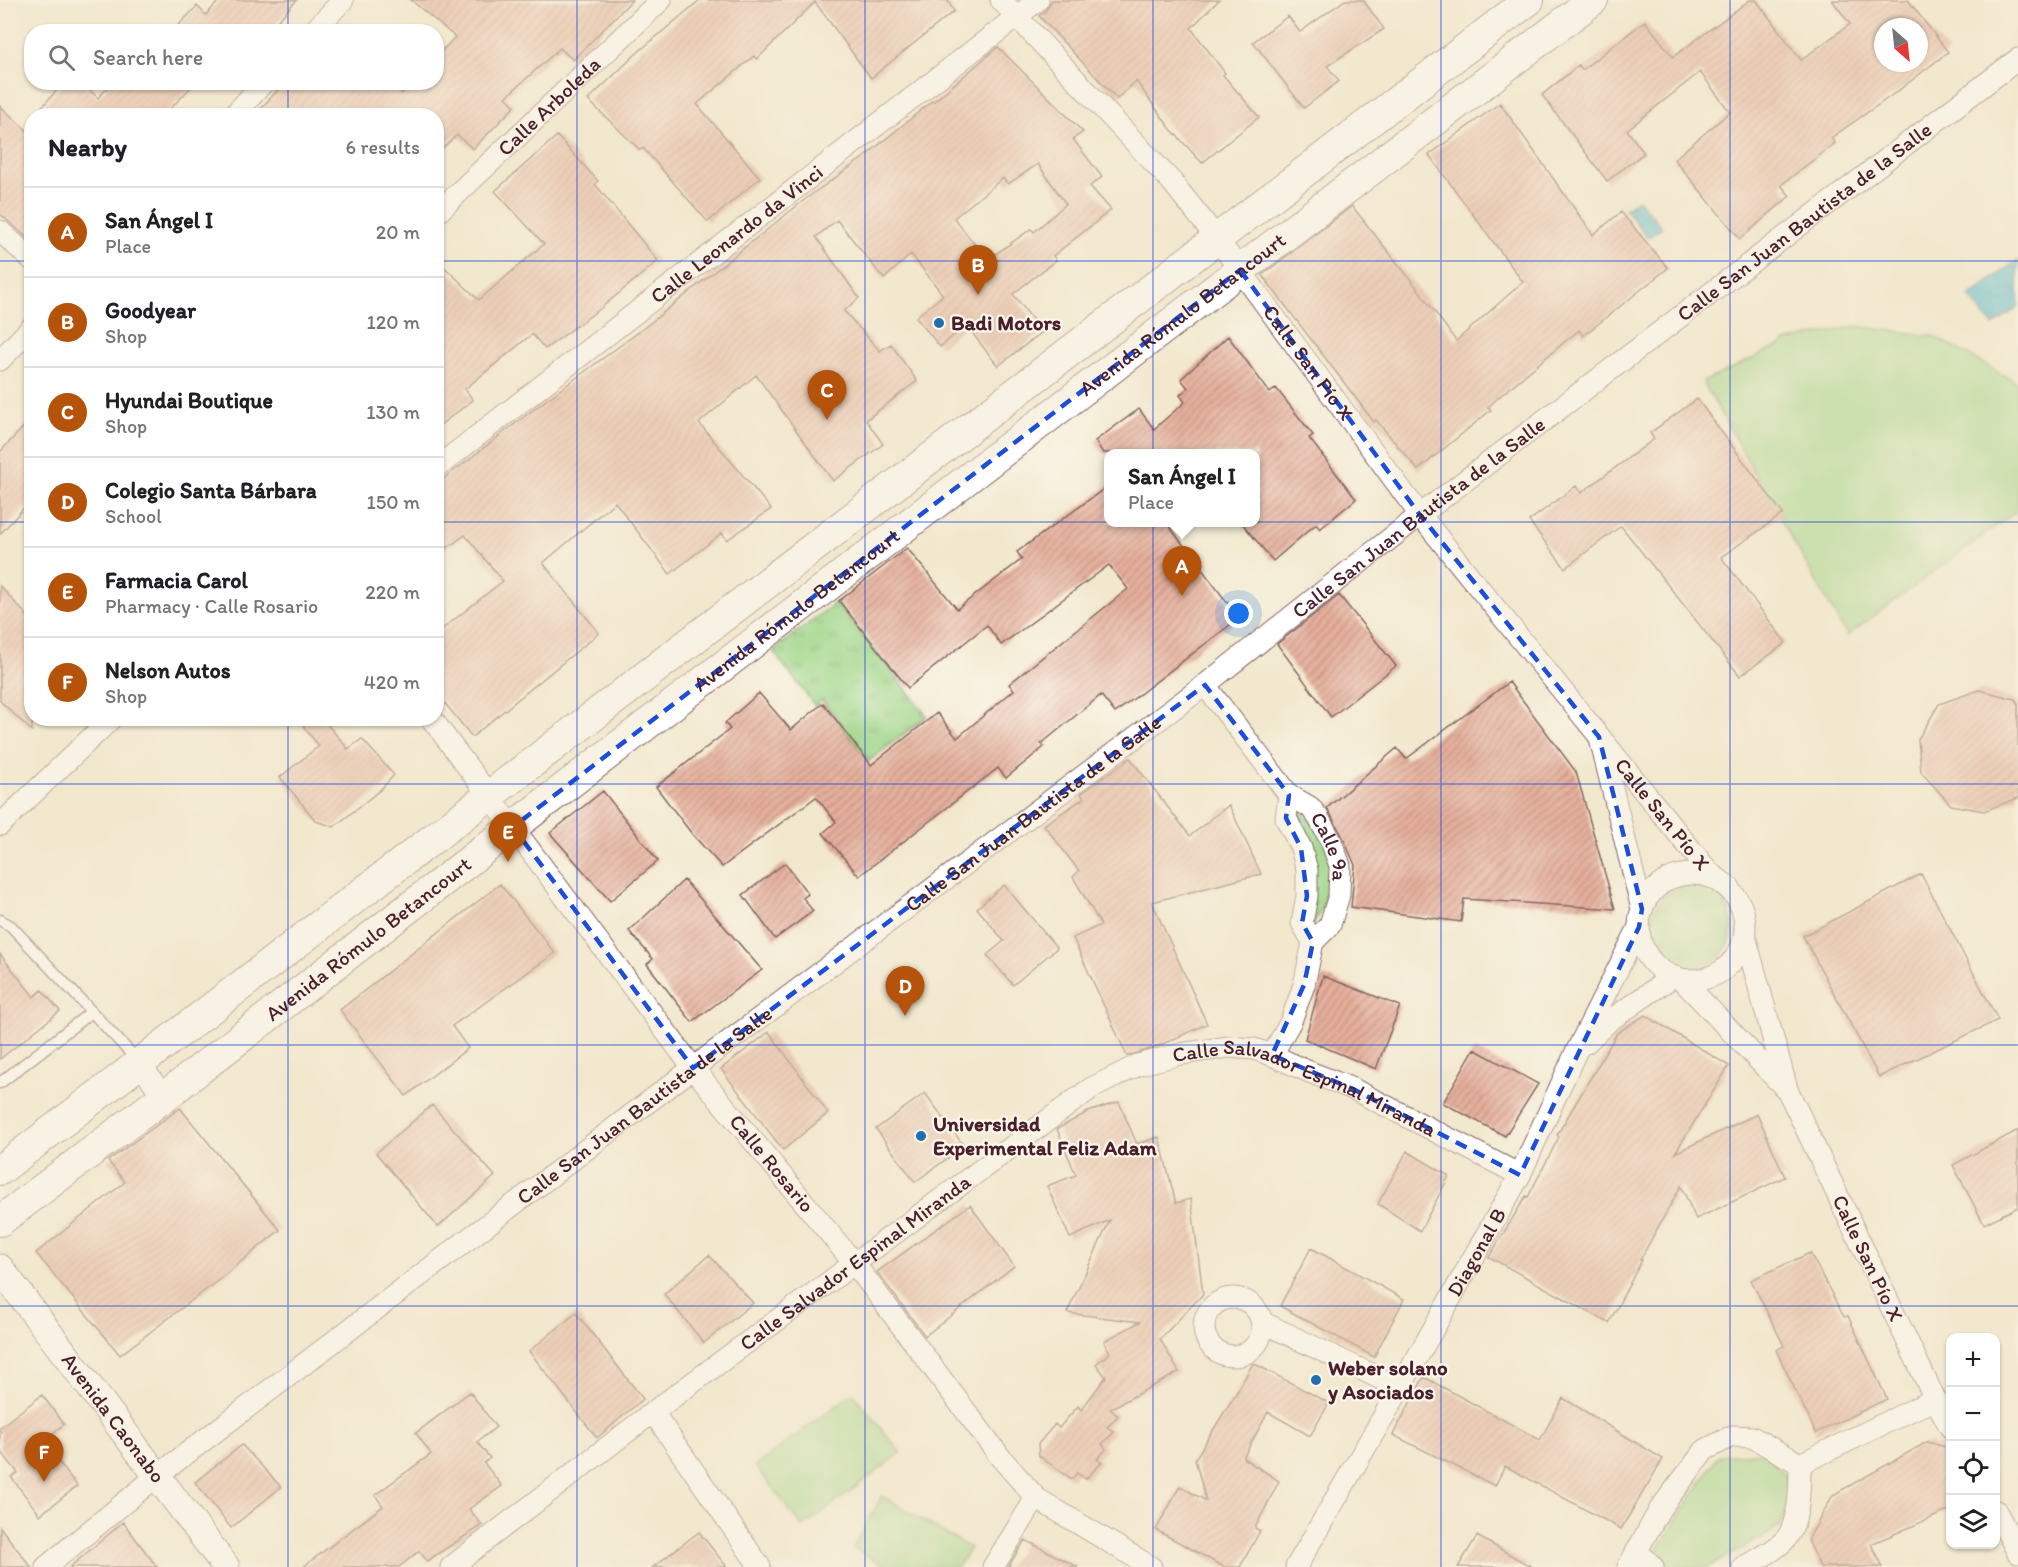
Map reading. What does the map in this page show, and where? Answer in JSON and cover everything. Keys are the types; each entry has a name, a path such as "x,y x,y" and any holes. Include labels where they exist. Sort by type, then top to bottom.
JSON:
{"main road":[{"name":"Avenida Rómulo Betancourt","path":"0,1170 490,797 1215,236 1529,0"},
{"name":"Avenida Rómulo Betancourt","path":"0,1221 1593,0"}],"street":[{"path":"320,24 343,0"},
{"name":"Calle Arboleda","path":"444,206 661,0"},
{"name":"Calle San Pío X","path":"1001,0 1172,182 1215,236 1420,515 1710,873 1730,888"},
{"name":"Calle Leonardo da Vinci","path":"444,462 1038,0"},
{"name":"Calle San Juan Bautista de la Salle","path":"46,1567 157,1476 693,1068 1205,685 1420,515 2018,59"},
{"path":"240,108 257,90"},
{"path":"0,231 24,253"},
{"path":"0,360 24,335"},
{"name":"Calle 9a","path":"1205,685 1289,795 1310,807 1318,817 1331,840 1340,866 1339,895 1330,925 1313,942 1304,985 1290,1021 1272,1054"},
{"path":"0,825 104,726"},
{"name":"Calle Rosario","path":"437,726 693,1068 854,1263 1001,1458 1036,1498 1151,1567"},
{"name":"Calle San Pío X","path":"1599,737 1640,918"},
{"name":"Calle 9a","path":"1289,795 1286,818 1301,848 1307,870 1307,896 1302,923 1313,942"},
{"path":"1698,874 1715,879 1730,888 1740,902 1745,919 1745,936 1739,952 1728,967 1697,981 1677,979 1650,959 1641,944 1640,918 1650,894 1664,882 1680,875 1698,874"},
{"name":"Diagonal B","path":"1296,1567 1520,1175 1640,918"},
{"name":"Calle San Pío X","path":"1745,936 1787,1089 1946,1420"},
{"path":"1575,1054 1609,1021 1677,979"},
{"name":"Calle San Pío X","path":"1677,979 1787,1089"},
{"name":"Calle Salvador Espinal Miranda","path":"451,1567 653,1412 1090,1089 1138,1065 1180,1054 1229,1047 1254,1049 1272,1054 1353,1089 1520,1175"},
{"path":"141,1064 164,1097"},
{"name":"Avenida Caonabo","path":"0,1268 226,1567"},
{"path":"1262,1322 1400,1388"},
{"path":"1800,1464 1935,1399"},
{"path":"653,1412 760,1567"},
{"path":"1653,1567 1632,1559 1660,1509 1705,1450 1732,1436 1752,1437 1800,1464"},
{"path":"1743,1567 1761,1558 1785,1540 1795,1520 1800,1486 1800,1464"},
{"path":"993,1567 1036,1498"},
{"path":"2000,1520 2018,1552"}],"lane":[{"path":"0,920 11,926 90,1013 141,1064"},
{"path":"0,1083 90,1013"}],"highlighted area":[{"path":"1240,270 1420,515 1599,737 1642,909 1639,927 1520,1175 1353,1089 1272,1055 1304,985 1313,942 1302,923 1307,896 1301,848 1286,818 1289,795 1205,685 693,1068 513,827"}],"green space":[{"path":"1856,326 1934,336 2018,383 2018,510 1847,636 1703,382 1789,341"},
{"path":"836,602 927,716 869,761 822,700 815,706 773,651"},
{"path":"1299,809 1323,834 1335,858 1330,893 1311,928 1309,872"},
{"path":"1691,886 1707,889 1720,898 1729,911 1732,927 1729,943 1720,956 1707,965 1691,968 1675,965 1662,956 1653,943 1650,927 1653,911 1662,898 1675,889"},
{"path":"853,1393 901,1453 803,1527 755,1466"},
{"path":"1763,1452 1786,1475 1789,1503 1779,1528 1709,1567 1646,1567 1718,1456"},
{"path":"882,1496 970,1548 958,1567 887,1567 853,1548"}],"water":[{"path":"1638,199 1662,227 1648,238 1625,209"},
{"path":"2018,260 2018,307 1993,326 1969,297"}],"building":[{"path":"220,0 297,0 274,24 180,24 197,6 206,15"},
{"path":"411,0 632,0 573,60 560,48 506,97 515,106 473,149 457,135 444,147 444,108 261,108 278,90 398,90 402,94 406,90 444,90 444,49 455,37 444,28 444,24 440,24"},
{"path":"700,0 947,0 954,11 871,78 815,2 757,59 754,56 697,104 760,178 708,222 643,148 640,150 588,100 637,53"},
{"path":"1052,0 1219,0 1191,28 1225,73 1223,75 1259,117 1202,163 1170,128 1136,81 1117,99 1039,16"},
{"path":"1345,0 1363,0 1384,29 1327,66 1339,81 1304,108 1253,42 1288,16 1300,32"},
{"path":"1750,0 1756,0 1801,60 1850,24 1832,0 1908,0 1922,18 1874,18 1874,72 1922,72 1831,138 1835,143 1781,185 1790,196 1740,239 1674,159 1730,112 1700,72 1627,130 1644,153 1607,181 1542,95 1579,65 1582,70 1645,21 1673,57"},
{"path":"1928,26 1948,52 1928,68"},
{"path":"998,47 1083,132 1073,139 1102,177 1090,186 1111,210 1053,256 1056,260 1013,294 1042,332 998,366 966,325 940,347 916,317 943,295 911,254 884,279 837,220 816,237 859,298 844,311 880,351 891,344 917,381 866,420 883,444 833,481 756,375 699,423 771,509 727,540 722,533 670,574 615,502 543,563 599,633 472,737 444,702 444,628 503,581 465,535 444,550 444,479 644,328 808,197 863,158","holes":["1038,164 1066,204 1034,232 1031,229 987,260 954,218 1003,178 1008,184"]},
{"path":"57,90 90,90 98,98 106,90 188,90 171,108 41,108"},
{"path":"1500,103 1593,235 1621,212 1668,268 1583,336 1579,330 1500,396 1488,407 1491,410 1418,470 1376,420 1374,422 1262,275 1352,206 1456,341 1523,282 1429,155"},
{"path":"0,106 24,128 24,235 0,214"},
{"path":"557,136 598,181 595,184 658,261 601,308 545,349 532,334 465,389 473,400 444,422 444,267 479,300 544,244 495,191"},
{"path":"1228,336 1270,393 1276,388 1313,435 1309,438 1356,499 1320,529 1316,524 1273,561 1245,527 1260,527 1260,449 1104,449 1103,453 1095,441 1139,409 1154,429 1185,402 1180,395 1188,388 1181,379"},
{"path":"1697,399 1783,514 1721,557 1786,643 1740,676 1621,526 1565,568 1529,521 1576,486 1581,493 1654,439 1650,433"},
{"path":"24,426 24,508 0,534 0,452"},
{"path":"1104,489 1104,527 1170,527 1239,618 1115,713 1101,695 1041,744 1044,747 1006,778 998,768 859,876 823,833 836,822 816,797 722,867 692,834 656,787 730,729 725,723 759,693 791,730 823,703 871,765 937,713 957,738 1014,690 1009,684 1128,589 1109,565 1001,645 987,625 908,688 839,601 907,548 957,609 1022,559 1017,552"},
{"path":"0,586 24,612 24,724 0,701"},
{"path":"1339,595 1396,666 1331,717 1277,644"},
{"path":"1509,682 1576,772 1615,909 1464,899 1461,922 1351,907 1355,865 1327,808 1397,748 1406,759"},
{"path":"1979,690 2015,699 2018,704 2018,798 1984,811 1951,805 1921,772 1918,739 1939,704"},
{"path":"303,726 329,726 348,749 362,739 394,775 380,790 334,827 316,821 280,777 319,746"},
{"path":"1130,758 1190,836 1229,805 1261,874 1152,902 1207,1024 1154,1048 1127,1056 1073,938 1101,925 1073,877 1079,871 1044,825 1084,798 1081,794"},
{"path":"603,791 658,861 610,901 550,833"},
{"path":"785,863 808,894 803,898 813,911 775,939 743,895"},
{"path":"1921,874 1998,1020 1879,1077 1803,936"},
{"path":"684,880 762,970 692,1022 647,964 653,959 629,931"},
{"path":"500,884 555,953 452,1026 468,1048 406,1096 340,1010"},
{"path":"1004,885 1057,948 1013,985 987,955 1004,941 977,908"},
{"path":"0,954 34,997 42,990 60,1011 0,1059"},
{"path":"1323,976 1400,1006 1376,1069 1305,1039"},
{"path":"1645,1015 1729,1066 1675,1153 1757,1114 1785,1177 1696,1219 1681,1186 1640,1260 1642,1260 1609,1323 1489,1257 1526,1196 1528,1197 1559,1137 1557,1135 1617,1033"},
{"path":"769,1032 828,1113 783,1150 721,1069"},
{"path":"1474,1049 1538,1084 1505,1136 1443,1103"},
{"path":"925,1093 964,1146 915,1182 876,1129"},
{"path":"1119,1102 1137,1144 1159,1137 1176,1203 1191,1199 1203,1294 1160,1339 1179,1372 1110,1409 1118,1416 1107,1427 1114,1432 1102,1444 1106,1449 1097,1459 1102,1462 1086,1479 1077,1473 1072,1479 1039,1456 1038,1444 1055,1424 1059,1428 1078,1406 1081,1410 1106,1377 1096,1364 1110,1353 1104,1341 1140,1322 1067,1313 1110,1220 1070,1238 1047,1186 1076,1175 1057,1129 1088,1112"},
{"path":"432,1105 495,1176 438,1227 376,1153"},
{"path":"180,1108 280,1230 120,1355 36,1253 125,1182 108,1161"},
{"path":"2018,1130 2018,1207 1984,1224 1953,1165"},
{"path":"1407,1151 1449,1176 1420,1231 1378,1204"},
{"path":"970,1205 1014,1266 925,1336 877,1272"},
{"path":"1311,1248 1404,1299 1374,1357 1280,1306"},
{"path":"1810,1253 1844,1317 1848,1316 1887,1399 1816,1433 1776,1350 1784,1346 1751,1280"},
{"path":"709,1255 753,1303 704,1343 664,1294"},
{"path":"576,1313 643,1399 597,1438 529,1351"},
{"path":"1253,1363 1329,1403 1310,1436 1268,1412 1243,1458 1279,1481 1255,1528 1260,1531 1240,1567 1224,1567 1156,1530 1180,1486 1206,1501 1195,1459"},
{"path":"1424,1377 1540,1440 1563,1398 1663,1459 1621,1529 1505,1466 1495,1486 1393,1435"},
{"path":"470,1392 496,1427 477,1442 490,1458 484,1463 502,1486 469,1509 482,1525 427,1561 419,1551 399,1567 303,1567 383,1506 375,1495 431,1454 416,1433"},
{"path":"42,1395 64,1424 43,1441 77,1486 40,1515 11,1477 18,1473 0,1450 0,1427"},
{"path":"1927,1442 1946,1447 1946,1512 1871,1544 1882,1567 1820,1567 1808,1540 1833,1495"},
{"path":"242,1445 281,1487 231,1528 195,1482"},
{"path":"123,1522 157,1567 70,1567"},
{"path":"0,1527 31,1567 0,1567"},
{"path":"699,1532 727,1567 653,1567"},
{"path":"1477,1536 1532,1567 1458,1567"},
{"path":"1025,1540 1078,1567 1008,1567"}],"place":[{"name":"Goodyear","path":"978,295"},
{"name":"Badi Motors","path":"939,323"},
{"name":"Hyundai Boutique","path":"827,420"},
{"name":"San Ángel I","path":"1182,596"},
{"name":"Farmacia Carol","path":"508,862"},
{"name":"Colegio Santa Bárbara","path":"905,1016"},
{"name":"Universidad Experimental Feliz Adam","path":"921,1136"},
{"name":"Weber solano y Asociados","path":"1316,1380"},
{"name":"Nelson Autos","path":"44,1482"}]}
